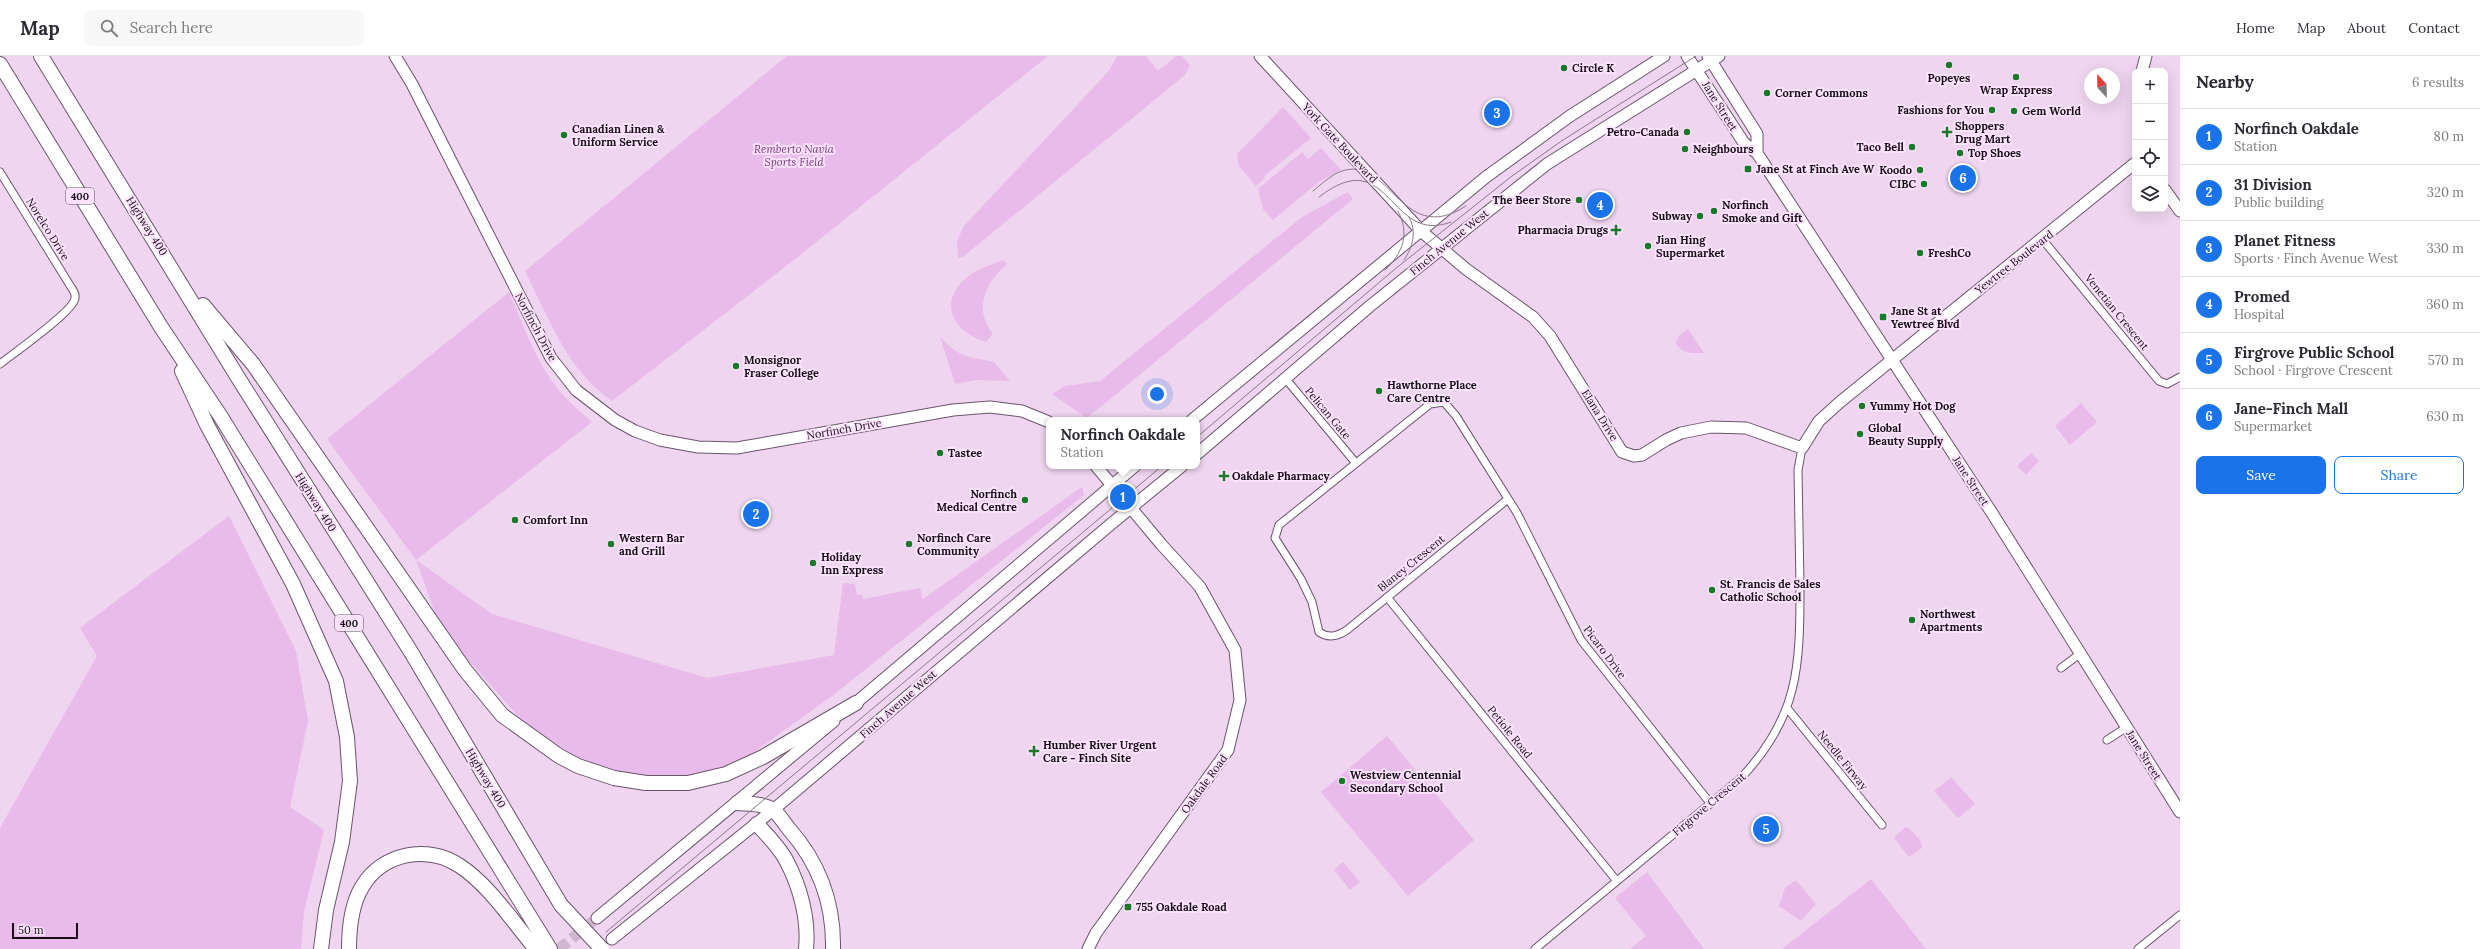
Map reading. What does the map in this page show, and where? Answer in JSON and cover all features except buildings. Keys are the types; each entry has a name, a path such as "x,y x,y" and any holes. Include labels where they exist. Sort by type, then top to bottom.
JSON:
{"highway":[{"name":"Highway 400","path":"42,56 242,383 411,652 562,905 590,949"},
{"name":"400","path":"0,64 161,327 222,417 550,949"},
{"path":"176,273 253,364 465,670 502,715 559,756 578,766 614,778 646,783 688,783 726,774 746,766 856,703"},
{"path":"161,327 207,425 293,584 336,681 347,737 350,781 342,842 326,910 321,949"},
{"path":"737,803 760,804 773,810 804,846 817,869 830,913 833,949"},
{"path":"757,824 786,858 798,884 804,915 806,949"},
{"path":"349,949 352,915 361,888 370,876 381,866 406,854 434,855 459,865 485,888 536,949"},
{"path":"562,905 602,949"}],"main road":[{"name":"Norfinch Drive","path":"395,56 416,90 551,358 576,390 615,420 660,440 716,448 737,448 953,410 990,407 1022,412 1046,421"},
{"name":"York Gate Boulevard","path":"1260,56 1421,231 1441,249"},
{"path":"1196,417 1486,177 1543,135 1664,56"},
{"name":"Jane Street","path":"1687,56 1744,143 1757,153 1892,360 2081,653 2180,812"},
{"path":"2143,68 2146,56"},
{"name":"Jane Street","path":"1713,58 1757,134 1757,153"},
{"name":"Finch Avenue West","path":"1200,451 1284,378 1547,164 1713,58"},
{"name":"Yewtree Boulevard","path":"1892,360 2043,240 2132,166"},
{"path":"2168,194 2180,211"},
{"name":"Elana Drive","path":"1441,249 1533,317 1550,336 1622,452 1627,455 1642,455 1676,435 1711,427 1746,428 1802,448"},
{"name":"Firgrove Crescent","path":"1802,448 1829,411 1892,360"},
{"path":"1099,469 1112,485"},
{"path":"597,918 737,803 1131,469"},
{"name":"Finch Avenue West","path":"612,939 757,824 1178,469"},
{"name":"Oakdale Road","path":"1088,949 1096,933 1228,750 1240,700 1235,650 1200,587 1112,485"}],"street":[{"name":"Norelco Drive","path":"0,172 71,287 75,298 74,303 57,319 0,364"},
{"name":"Venetian Crescent","path":"2043,240 2159,381 2167,384 2180,377"},
{"name":"Pelican Gate","path":"1284,378 1355,462"},
{"name":"Blaney Crescent","path":"1444,402 1456,416 1508,498 1340,635 1325,636 1319,632 1312,602 1302,579 1275,538 1279,525 1355,462 1430,404 1444,402"},
{"name":"Firgrove Crescent","path":"1535,949 1616,880 1740,779 1759,758 1778,730 1787,708 1799,657 1798,470 1802,448"},
{"name":"Picaro Drive","path":"1508,498 1581,640 1710,803"},
{"name":"Petiole Road","path":"1387,597 1616,880"},
{"path":"2061,668 2081,653"},
{"name":"Needle Firway","path":"1787,708 1882,825"},
{"path":"2106,740 2127,727"},
{"path":"2138,949 2180,915"}],"green space":[{"name":"Remberto Navia Sports Field","path":"787,56 1048,56 799,256 612,401 596,388 571,359 551,325 525,271"},
{"path":"1117,56 1146,56 1158,71 1176,56 1182,56 1190,65 1185,75 964,256 958,258 957,241 964,226 1108,72"},
{"path":"1283,107 1311,138 1264,176 1265,178 1256,186 1239,166 1237,154"},
{"path":"1321,148 1341,170 1320,181 1273,220 1263,209 1258,189 1302,152 1308,159"},
{"path":"1348,192 1353,199 1088,417 1086,417 1052,394 1065,386 1100,381 1302,217"},
{"path":"1003,260 1007,264 993,279 984,297 984,315 987,325 993,334 986,342 975,338 959,325 951,309 952,299 956,290 968,276 982,268"},
{"path":"509,292 532,347 547,374 555,386 568,400 592,422 416,560 327,439"},
{"path":"1688,329 1704,353 1685,352 1676,344 1678,336"},
{"path":"940,337 947,344 965,356 994,362 1010,381 977,380 955,384"},
{"path":"2081,403 2097,422 2070,445 2055,426"},
{"path":"2031,453 2039,461 2026,475 2017,466"},
{"path":"1082,487 1084,495 832,696 742,761 697,774 672,778 645,777 617,773 581,760 538,732 517,715 462,653 436,616 416,560 492,614 707,678 834,655 843,583 855,584 857,595 862,594 863,599 920,588 923,599"},
{"path":"229,516 296,651 308,721 290,807 324,830 304,912 301,949 0,949 0,828 97,656 80,628"},
{"path":"1387,736 1474,840 1408,896 1321,792"},
{"path":"1951,777 1975,804 1958,818 1934,791"},
{"path":"1905,827 1909,828 1920,840 1922,848 1909,857 1894,838"},
{"path":"1343,862 1360,882 1350,890 1334,870"},
{"path":"1647,872 1704,949 1630,949 1646,936 1615,898"},
{"path":"1871,879 1926,949 1782,949"},
{"path":"1796,880 1816,904 1801,921 1779,906 1785,888"}],"tunnel":[{"path":"559,949 597,918"}],"tram line":[{"path":"1200,434 1395,269 1512,176 1563,140 1696,56"},
{"path":"1313,191 1335,174 1354,169 1369,173 1383,183 1409,208 1425,216 1443,216 1466,206"},
{"path":"1319,197 1343,183 1361,181 1376,187 1414,220 1430,226 1451,222"},
{"path":"1385,270 1396,257 1403,243 1404,228 1398,211"},
{"path":"1404,260 1410,250 1413,239 1413,228 1409,217"},
{"path":"606,932 1158,469"}],"place":[{"name":"Popeyes","path":"1949,65"},
{"name":"Circle K","path":"1564,68"},
{"name":"Wrap Express","path":"2016,77"},
{"name":"Corner Commons","path":"1767,93"},
{"name":"Fashions for You","path":"1992,110"},
{"name":"Gem World","path":"2014,111"},
{"name":"Planet Fitness","path":"1497,113"},
{"name":"Petro-Canada","path":"1687,132"},
{"name":"Shoppers Drug Mart","path":"1947,132"},
{"name":"Canadian Linen & Uniform Service","path":"564,135"},
{"name":"Taco Bell","path":"1912,147"},
{"name":"Neighbours","path":"1685,149"},
{"name":"Top Shoes","path":"1960,153"},
{"name":"Jane St at Finch Ave W","path":"1748,169"},
{"name":"Koodo","path":"1920,170"},
{"name":"Jane-Finch Mall","path":"1963,178"},
{"name":"CIBC","path":"1924,184"},
{"name":"The Beer Store","path":"1579,200"},
{"name":"Promed","path":"1600,205"},
{"name":"Norfinch Smoke and Gift","path":"1714,211"},
{"name":"Subway","path":"1700,216"},
{"name":"Pharmacia Drugs","path":"1616,230"},
{"name":"Jian Hing Supermarket","path":"1648,246"},
{"name":"FreshCo","path":"1920,253"},
{"name":"Jane St at Yewtree Blvd","path":"1883,317"},
{"name":"Monsignor Fraser College","path":"736,366"},
{"name":"Hawthorne Place Care Centre","path":"1379,391"},
{"name":"Yummy Hot Dog","path":"1862,406"},
{"name":"Global Beauty Supply","path":"1860,434"},
{"name":"Tastee","path":"940,453"},
{"name":"Oakdale Pharmacy","path":"1224,476"},
{"name":"Norfinch Oakdale","path":"1123,497"},
{"name":"Norfinch Medical Centre","path":"1025,500"},
{"name":"31 Division","path":"756,514"},
{"name":"Comfort Inn","path":"515,520"},
{"name":"Western Bar and Grill","path":"611,544"},
{"name":"Norfinch Care Community","path":"909,544"},
{"name":"Holiday Inn Express","path":"813,563"},
{"name":"St. Francis de Sales Catholic School","path":"1712,590"},
{"name":"Northwest Apartments","path":"1912,620"},
{"name":"Humber River Urgent Care - Finch Site","path":"1034,751"},
{"name":"Westview Centennial Secondary School","path":"1342,781"},
{"name":"Firgrove Public School","path":"1766,829"},
{"name":"755 Oakdale Road","path":"1128,907"}]}
